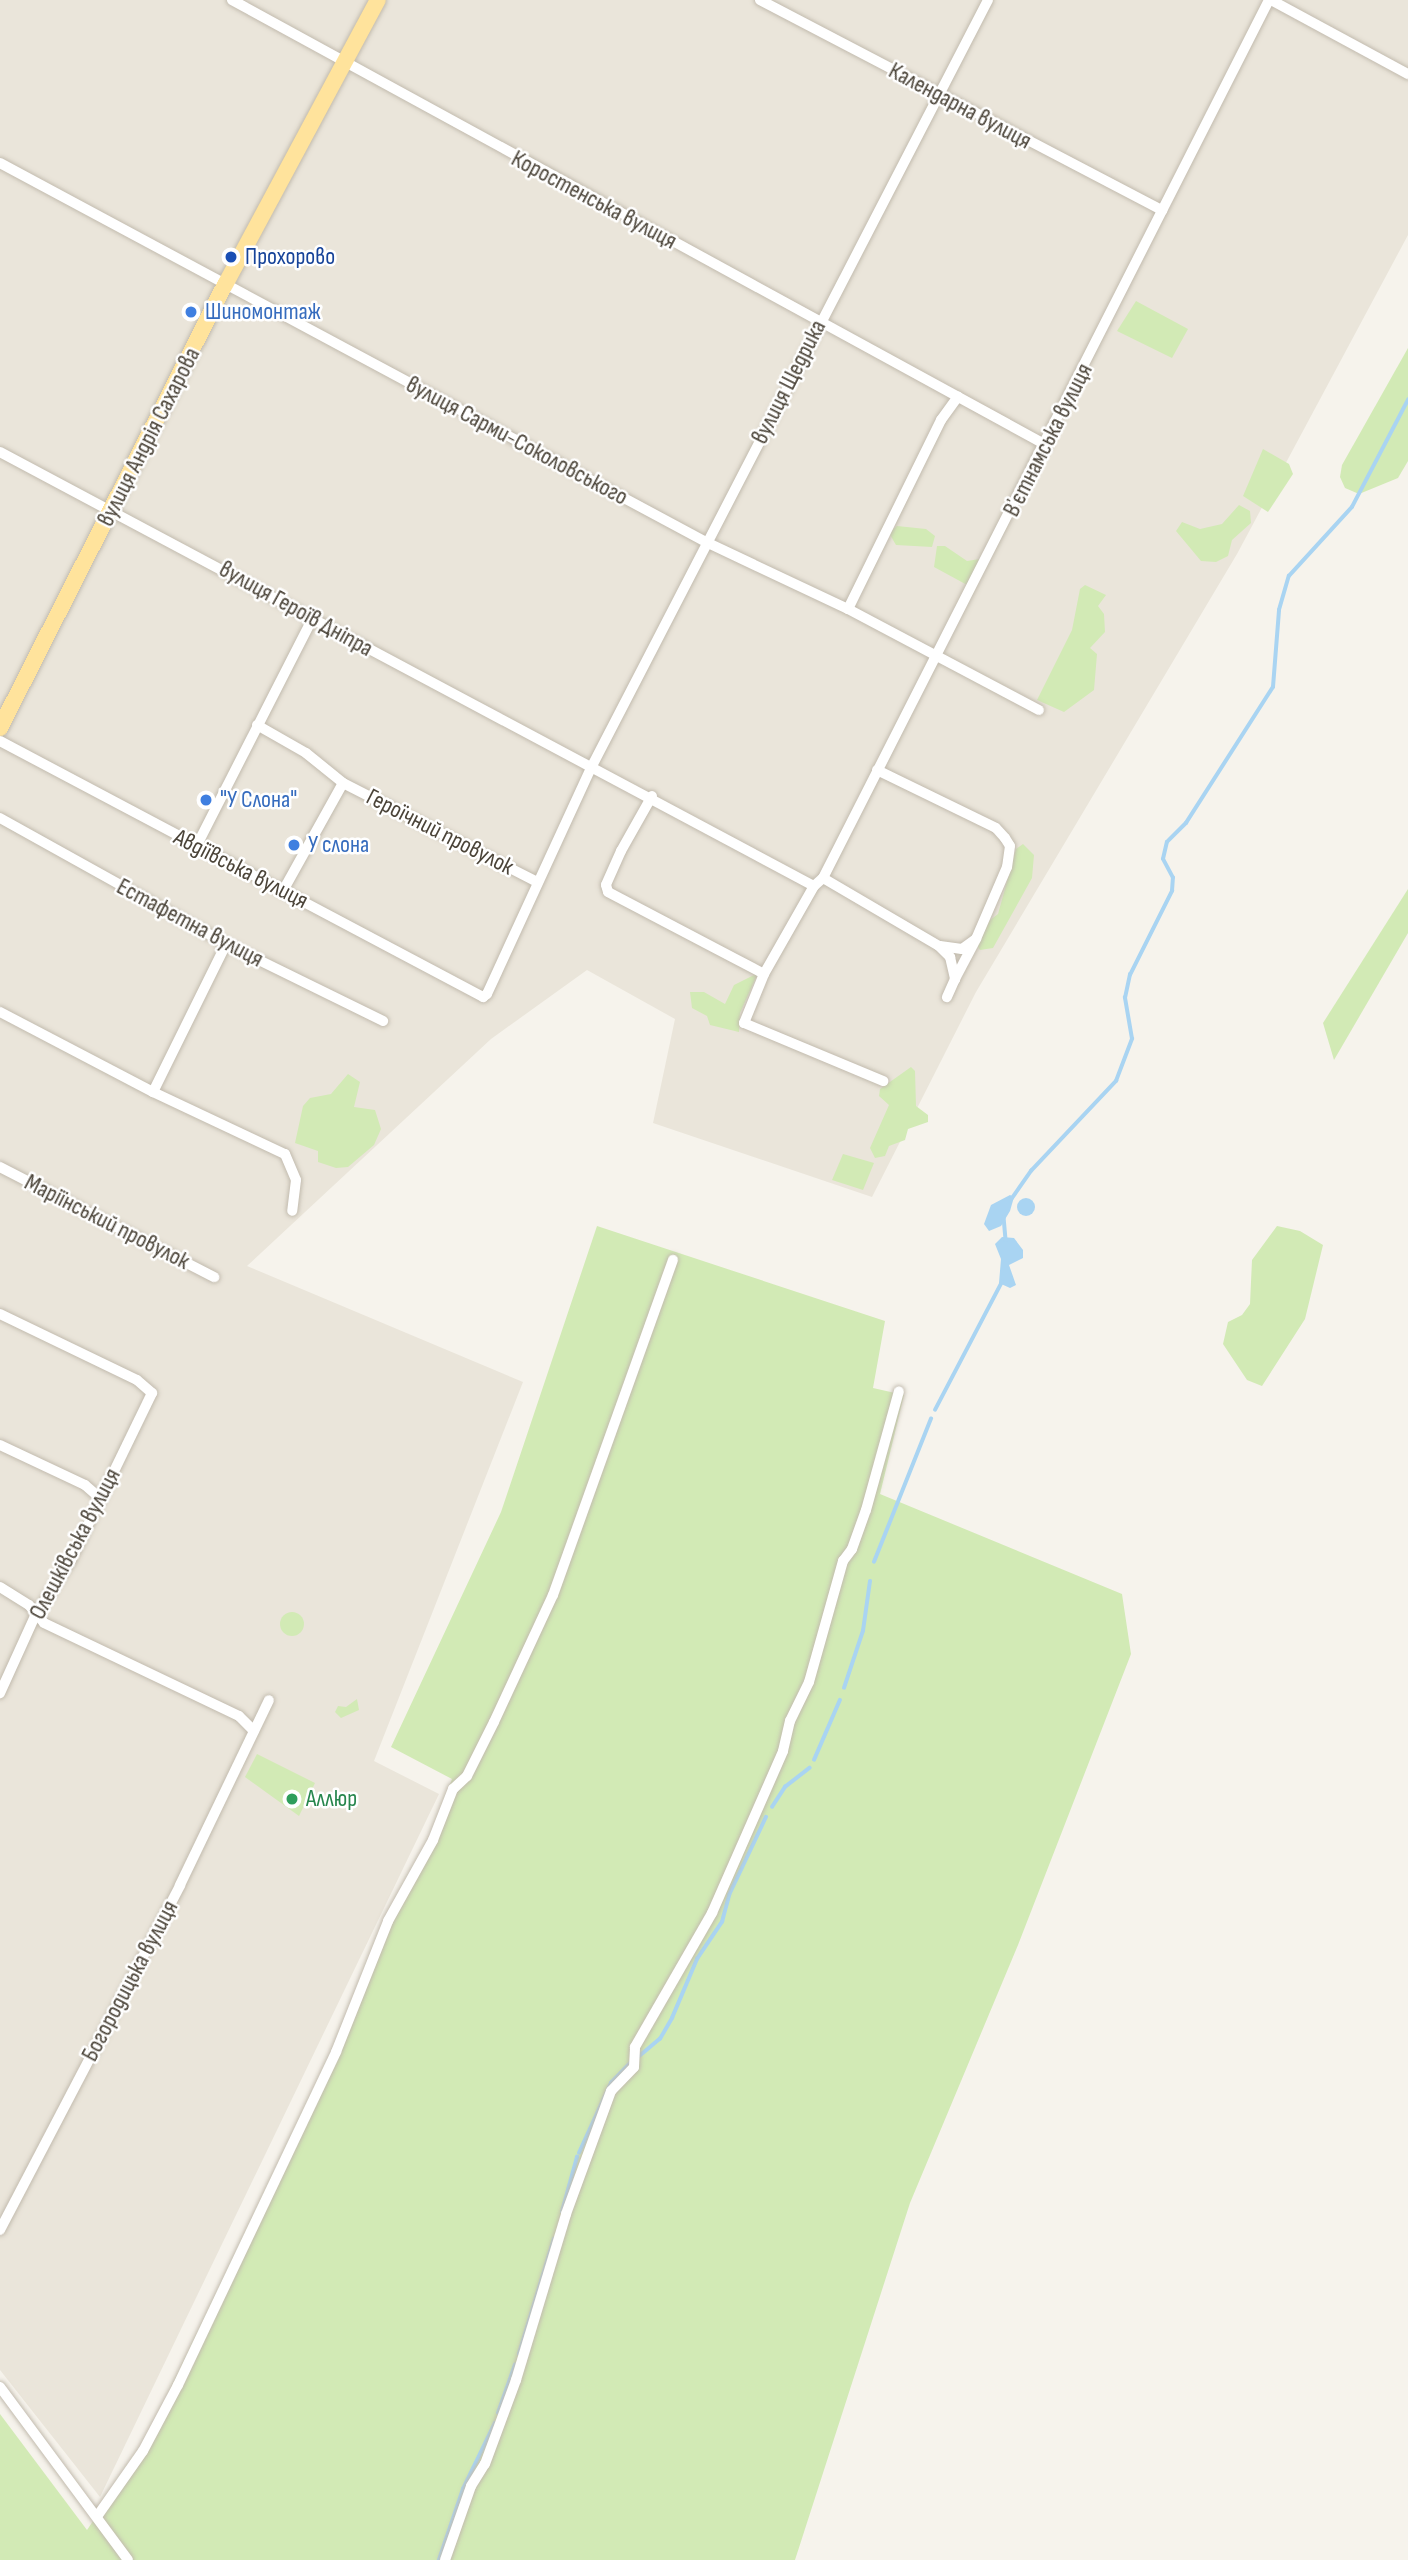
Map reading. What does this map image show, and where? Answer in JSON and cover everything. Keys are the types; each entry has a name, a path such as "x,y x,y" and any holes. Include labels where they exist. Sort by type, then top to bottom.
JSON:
{"main road":[{"name":"вулиця Андрія Сахарова","path":"0,728 226,285 378,0"}],"street":[{"name":"Коростенська вулиця","path":"232,0 346,61 411,101 1046,445"},
{"name":"Календарна вулиця","path":"760,0 1162,210"},
{"name":"вулиця Щедрика","path":"592,766 937,94 988,0"},
{"path":"1270,0 1408,74"},
{"name":"Вʼєтнамська вулиця","path":"823,878 1046,445 1270,0"},
{"name":"вулиця Сарми-Соколовського","path":"0,163 706,542 848,609 1039,710"},
{"path":"848,609 941,419 958,397"},
{"name":"вулиця Героїв Дніпра","path":"0,452 113,509 312,619 652,796 814,886"},
{"path":"196,847 312,619"},
{"name":"Героїчний провулок","path":"257,726 306,753 343,782 537,882"},
{"name":"Авдіївська вулиця","path":"0,741 196,847 284,889 483,997 537,882"},
{"path":"537,882 592,766"},
{"path":"877,770 996,828 1010,846 1007,867 947,997"},
{"path":"284,889 343,782"},
{"path":"652,796 621,851 606,885 608,892 764,974"},
{"name":"Естафетна вулиця","path":"0,818 226,944 383,1021"},
{"path":"883,1081 744,1023 764,974 814,886 823,878 939,946 950,957 955,979"},
{"path":"939,946 962,949 976,939"},
{"path":"153,1092 226,944"},
{"path":"0,1012 153,1092 285,1154 296,1180 292,1211"},
{"name":"Маріїнський провулок","path":"0,1167 214,1277"},
{"path":"98,2515 144,2451 178,2385 336,2052 388,1921 433,1840 453,1789 467,1776 553,1595 673,1260"},
{"name":"Олешківська вулиця","path":"0,1314 137,1380 152,1397 100,1498 72,1560 35,1616 0,1693"},
{"path":"446,2560 471,2486 485,2464 516,2380 585,2157 611,2091 634,2060 712,1913 783,1751 790,1721 809,1682 843,1561 852,1549 866,1510 899,1391"},
{"path":"0,1445 85,1485 100,1498"},
{"path":"0,1587 29,1605 35,1616 239,1716 254,1731"},
{"name":"Богородицька вулиця","path":"0,2230 180,1885 269,1700"},
{"path":"0,2387 98,2515 128,2560"}],"shaded area":[{"path":"0,0 1408,0 1408,235 1237,554 976,992 872,1197 653,1123 675,1019 587,970 491,1039 247,1266 523,1382 374,1761 439,1794 100,2497 0,2370"}],"green space":[{"path":"1136,301 1188,329 1172,358 1117,331"},
{"path":"1408,348 1408,461 1398,478 1359,494 1345,488 1340,477 1342,465"},
{"path":"1263,449 1289,464 1293,474 1268,512 1243,496"},
{"path":"1239,505 1250,511 1251,523 1232,540 1228,556 1216,562 1201,561 1176,531 1182,522 1200,529 1222,524"},
{"path":"897,526 926,529 935,536 932,547 896,545 889,533"},
{"path":"937,546 945,546 967,561 980,559 969,586 934,567"},
{"path":"1085,585 1106,595 1098,606 1104,614 1105,632 1090,648 1097,654 1094,690 1064,712 1037,700 1072,630 1080,589"},
{"path":"1023,844 1034,855 1032,878 993,948 980,950 977,945 985,924 998,914 1016,849"},
{"path":"1408,889 1408,933 1334,1060 1323,1023"},
{"path":"758,973 740,1013 739,1032 710,1025 707,1016 692,1008 690,992 704,992 725,1004 734,985"},
{"path":"911,1067 915,1071 916,1106 928,1115 928,1122 908,1129 905,1140 889,1146 885,1156 875,1158 870,1148 889,1105 879,1096 880,1089"},
{"path":"348,1074 360,1082 354,1107 375,1110 381,1129 374,1145 348,1167 336,1168 318,1162 318,1151 295,1143 303,1106 310,1098 331,1094"},
{"path":"843,1154 874,1163 863,1190 832,1180"},
{"path":"597,1226 885,1321 873,1388 904,1395 880,1494 1122,1594 1131,1654 1018,1945 910,2203 795,2560 0,2560 0,2414 87,2530 142,2448 416,1874 452,1779 391,1747 501,1512"},
{"path":"1277,1226 1300,1231 1323,1245 1305,1319 1262,1386 1247,1380 1223,1344 1228,1322 1242,1315 1250,1304 1252,1260"},
{"path":"292,1612 301,1615 304,1624 301,1633 292,1636 283,1633 280,1624 283,1615"},
{"path":"357,1699 359,1710 341,1718 335,1712 338,1706 346,1707"},
{"name":"Аллюр","path":"257,1754 315,1783 299,1816 245,1777"}],"water":[{"path":"1010,1195 1014,1197 1010,1211 1001,1226 989,1231 984,1224 991,1205"},
{"path":"1026,1198 1032,1201 1035,1207 1032,1213 1026,1216 1020,1213 1017,1207 1020,1201"},
{"path":"1002,1237 1014,1238 1023,1250 1023,1258 1009,1265 1016,1285 1010,1288 999,1283 1001,1259 995,1244"}],"waterway":[{"path":"1010,1201 1031,1171 1116,1081 1132,1039 1125,998 1130,975 1172,891 1173,878 1163,859 1167,842 1186,823 1273,687 1279,610 1289,576 1352,507 1408,400"},
{"path":"1004,1217 1006,1240"},
{"path":"935,1410 1002,1282"},
{"path":"874,1562 931,1419"},
{"path":"844,1688 863,1631 870,1581"},
{"path":"814,1760 840,1700"},
{"path":"772,1807 785,1787 809,1768"},
{"path":"637,2058 660,2039 672,2018 697,1959 722,1922 729,1895 766,1817"},
{"path":"579,2153 611,2083 631,2062"},
{"path":"562,2212 577,2157"},
{"path":"519,2354 554,2239"},
{"path":"498,2413 515,2365"},
{"path":"439,2560 463,2489 495,2423"}],"place":[{"name":"Прохорово","path":"231,257"},
{"name":"Шиномонтаж","path":"191,312"},
{"name":"\"У Слона\"","path":"206,800"},
{"name":"У слона","path":"294,845"},
{"name":"Аллюр","path":"292,1799"}]}
